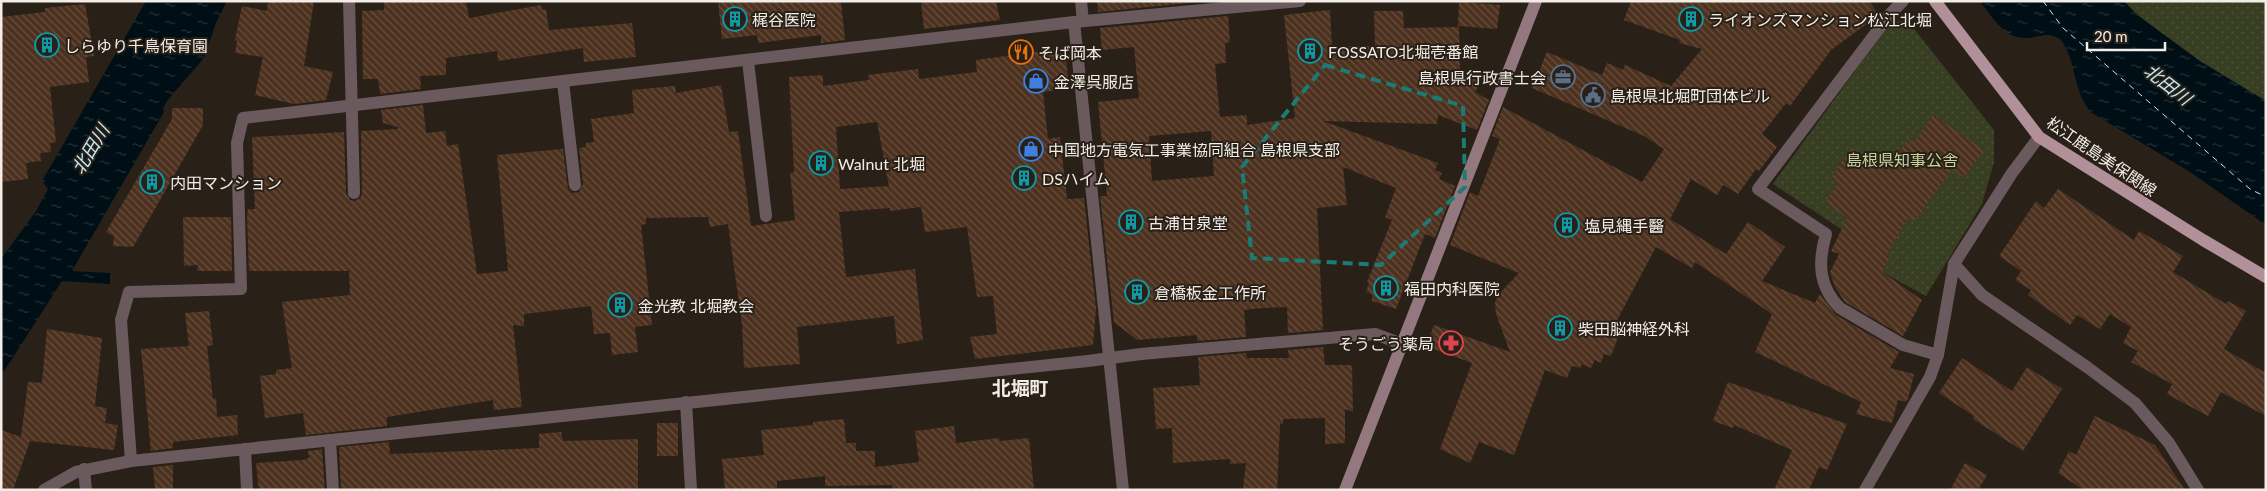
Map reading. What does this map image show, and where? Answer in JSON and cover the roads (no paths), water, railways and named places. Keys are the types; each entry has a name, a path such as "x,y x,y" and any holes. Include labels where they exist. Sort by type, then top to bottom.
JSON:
{"main road":[{"name":"松江鹿島美保関線","path":"1935,1 2039,137 2203,240 2266,277"}],"street":[{"path":"349,1 354,192"},
{"path":"1081,1 1079,21 1106,335 1111,359 1123,490"},
{"path":"131,461 121,320 129,292 241,289 236,143 243,118 748,61 1079,21 1300,1"},
{"path":"1345,490 1536,1"},
{"path":"1903,1 1890,14 1758,189 1826,234 1820,259 1820,272 1826,288 1840,308 1903,345 1938,355"},
{"path":"748,61 766,216"},
{"path":"563,82 575,185"},
{"path":"1865,490 1930,377 1938,355 1954,264 2012,174 2039,137"},
{"path":"1954,264 1982,296 2088,366 2135,404 2169,443 2198,490"},
{"path":"44,490 84,469 131,461 1111,359 1141,354 1375,334 1402,344"},
{"path":"686,402 691,490"},
{"path":"330,440 334,490"},
{"path":"245,449 247,490"},
{"path":"84,469 86,490"}],"water":[{"name":"北田川","path":"146,1 227,1 216,23 204,58 167,101 163,109 164,112 72,271 110,273 110,284 62,281 1,376 1,259 36,211 48,189 42,181"},
{"name":"北田川","path":"1980,1 2124,1 2136,14 2200,61 2266,101 2266,225 2190,172 2092,113 2081,97 2070,58 2061,40 2048,35 2020,38 2012,35 1994,20"}],"place":[{"name":"梶谷医院","path":"735,19"},
{"name":"ライオンズマンション松江北堀","path":"1691,19"},
{"name":"しらゆり千鳥保育園","path":"47,45"},
{"name":"FOSSATO北堀壱番館","path":"1310,51"},
{"name":"そば岡本","path":"1021,52"},
{"name":"島根県行政書士会","path":"1563,77"},
{"name":"金澤呉服店","path":"1036,81"},
{"name":"島根県北堀町団体ビル","path":"1593,95"},
{"name":"中国地方電気工事業協同組合 島根県支部","path":"1031,149"},
{"name":"Walnut 北堀","path":"821,163"},
{"name":"DSハイム","path":"1024,178"},
{"name":"内田マンション","path":"152,182"},
{"name":"古浦甘泉堂","path":"1131,222"},
{"name":"塩見縄手醫","path":"1567,225"},
{"name":"福田内科医院","path":"1386,288"},
{"name":"倉橋板金工作所","path":"1137,292"},
{"name":"金光教 北堀教会","path":"620,305"},
{"name":"柴田脳神経外科","path":"1560,328"},
{"name":"そうごう薬局","path":"1451,343"}],"district":[{"name":"北堀町","path":"1020,387"}],"park label":[{"name":"島根県知事公舎","path":"1902,159"}]}
